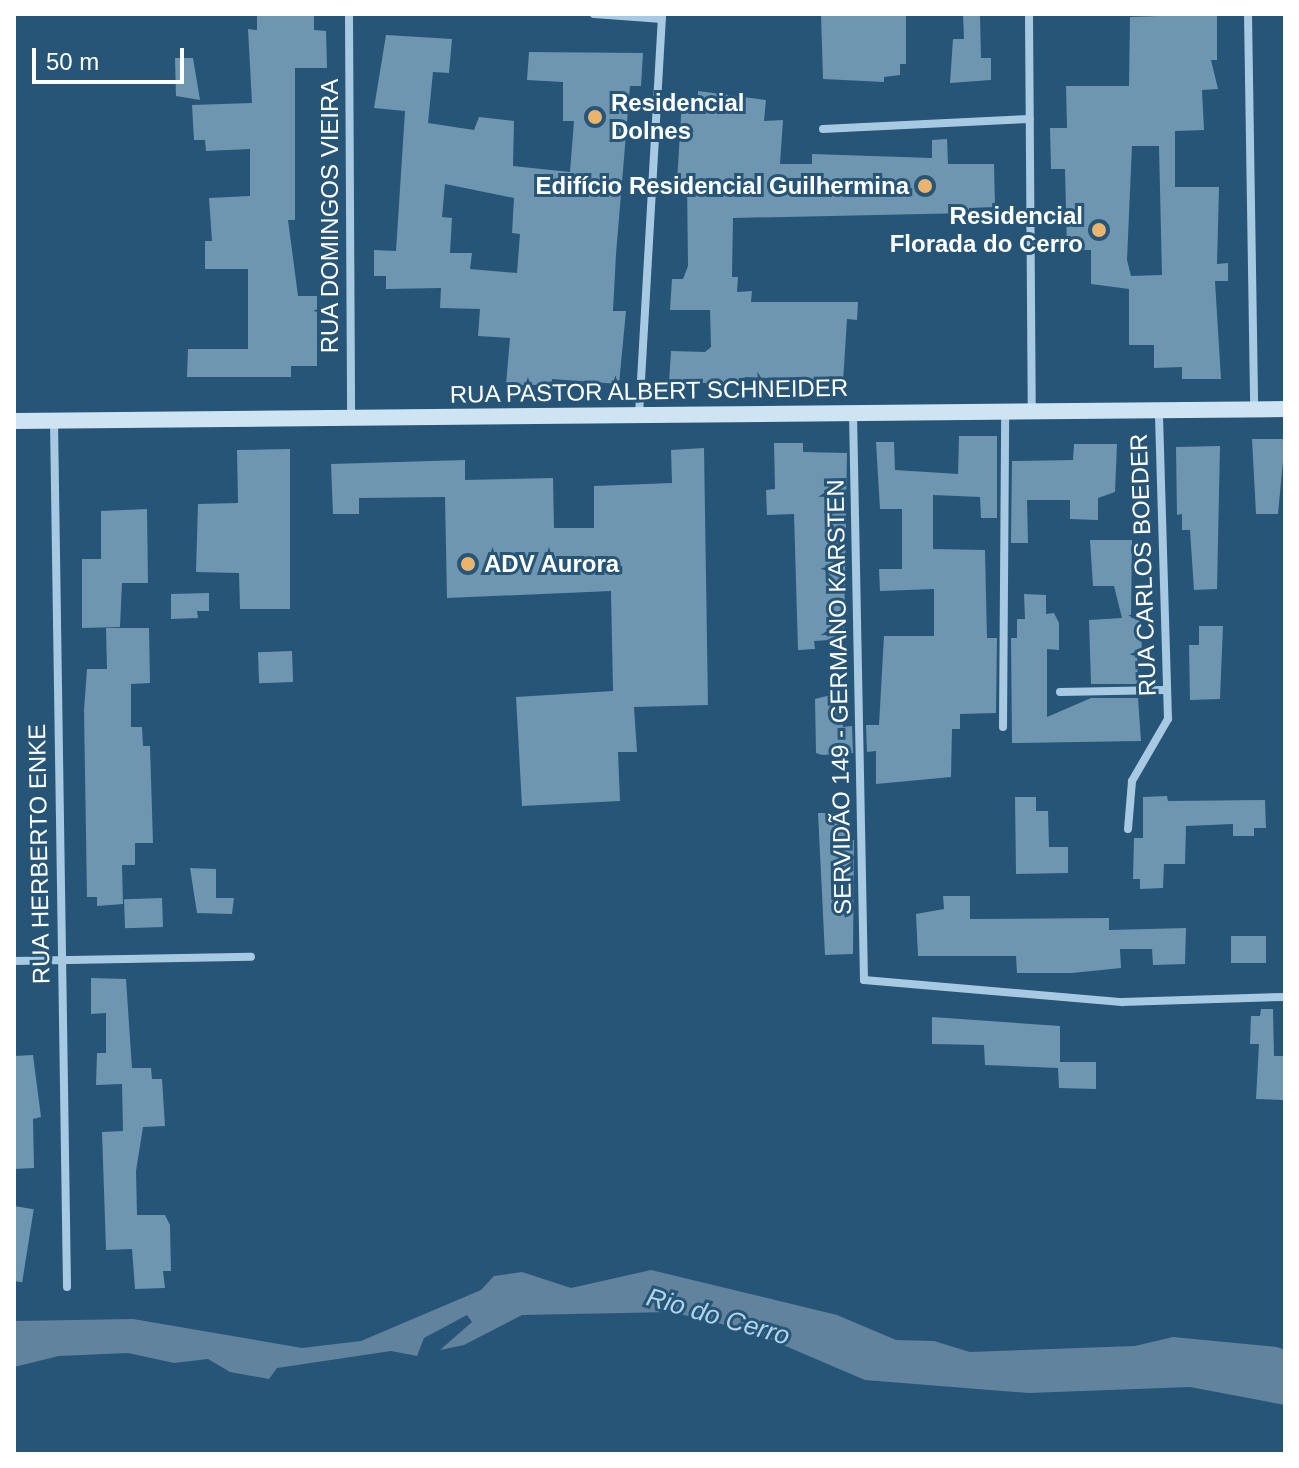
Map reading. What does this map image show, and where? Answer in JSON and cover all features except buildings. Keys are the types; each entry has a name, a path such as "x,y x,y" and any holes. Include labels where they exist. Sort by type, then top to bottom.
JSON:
{"main road":[{"name":"RUA PASTOR ALBERT SCHNEIDER","path":"14,421 1285,409"}],"street":[{"name":"RUA DOMINGOS VIEIRA","path":"349,14 351,417"},
{"path":"594,14 662,16 639,415"},
{"path":"1029,14 1032,411"},
{"path":"1248,14 1254,409"},
{"path":"823,129 1030,119"},
{"name":"RUA CARLOS BOEDER","path":"1128,829 1132,781 1168,719 1159,410"},
{"path":"1003,727 1005,412"},
{"name":"SERVIDÃO 149 - GERMANO KARSTEN","path":"853,413 864,980 1122,1002 1285,997"},
{"name":"RUA HERBERTO ENKE","path":"54,421 67,1287"},
{"path":"1060,692 1166,690"},
{"path":"14,961 251,957"}],"water":[{"name":"Rio do Cerro","path":"651,1270 837,1315 896,1340 934,1341 970,1352 1135,1346 1173,1337 1277,1347 1285,1350 1285,1405 1190,1387 1029,1393 865,1380 750,1331 672,1312 522,1315 464,1345 440,1350 472,1322 467,1315 424,1338 417,1356 391,1351 277,1368 269,1379 230,1372 208,1359 174,1363 128,1353 59,1356 14,1367 14,1321 133,1319 302,1348 361,1341 481,1290 494,1276 522,1272 571,1288"}],"place":[{"name":"Residencial Dolnes","path":"595,117"},
{"name":"Edifício Residencial Guilhermina","path":"925,186"},
{"name":"Residencial Florada do Cerro","path":"1099,230"},
{"name":"ADV Aurora","path":"468,564"}]}
